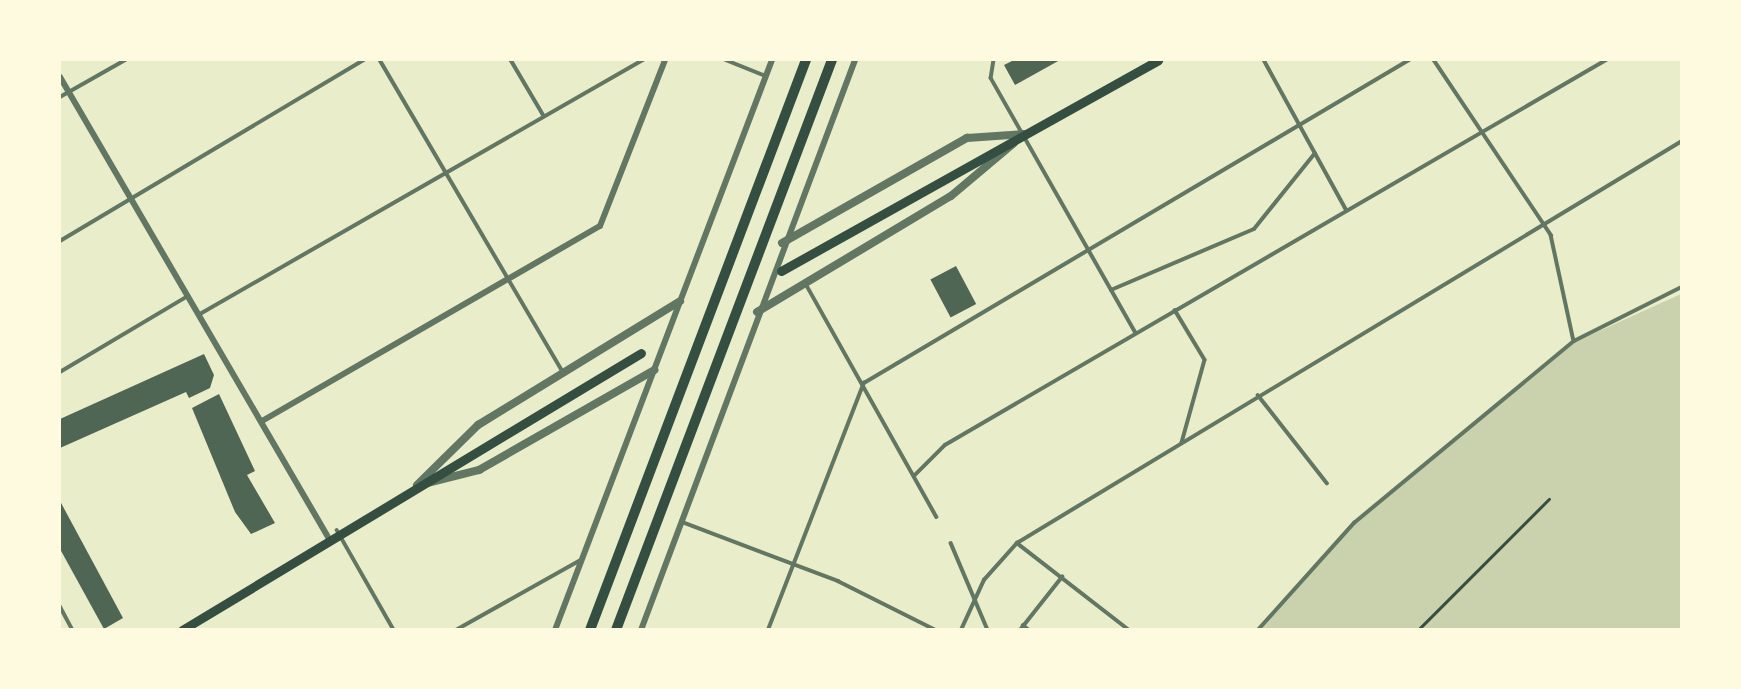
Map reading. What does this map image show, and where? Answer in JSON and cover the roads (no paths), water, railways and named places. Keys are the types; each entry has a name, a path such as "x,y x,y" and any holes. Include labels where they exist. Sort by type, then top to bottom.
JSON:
{"highway":[{"path":"590,629 806,60"},
{"path":"616,629 832,60"}],"main road":[{"path":"781,271 1158,60"},
{"path":"182,629 337,530 641,353"}],"street":[{"path":"262,421 600,226 665,60"},
{"path":"555,629 772,60"},
{"path":"641,629 782,243 855,60"},
{"path":"60,78 190,295 328,537"},
{"path":"782,243 967,138 1024,134"},
{"path":"757,312 951,196 1024,134"},
{"path":"417,485 478,425 680,301"},
{"path":"417,485 479,470 654,370"}],"lane":[{"path":"60,97 125,60"},
{"path":"60,241 364,60"},
{"path":"380,60 563,372"},
{"path":"511,60 544,116"},
{"path":"200,314 643,60"},
{"path":"726,60 766,76"},
{"path":"994,60 991,78 1136,333"},
{"path":"1265,60 1303,122 1315,153 1346,209"},
{"path":"768,629 864,383 1409,60"},
{"path":"1434,60 1551,235 1574,341"},
{"path":"915,475 945,445 1346,209 1606,60"},
{"path":"961,629 993,566 1017,543 1682,141"},
{"path":"1111,290 1254,229 1315,153"},
{"path":"806,283 937,517"},
{"path":"1258,629 1361,516 1574,341 1682,287"},
{"path":"60,372 190,295"},
{"path":"1175,310 1205,360 1181,445"},
{"path":"1258,395 1327,483"},
{"path":"682,522 793,563 936,629"},
{"path":"337,530 394,629"},
{"path":"951,543 988,629"},
{"path":"1017,543 1126,629"},
{"path":"456,629 581,560"},
{"path":"1028,629 1021,627 1062,577"},
{"path":"60,606 73,629"}]}
